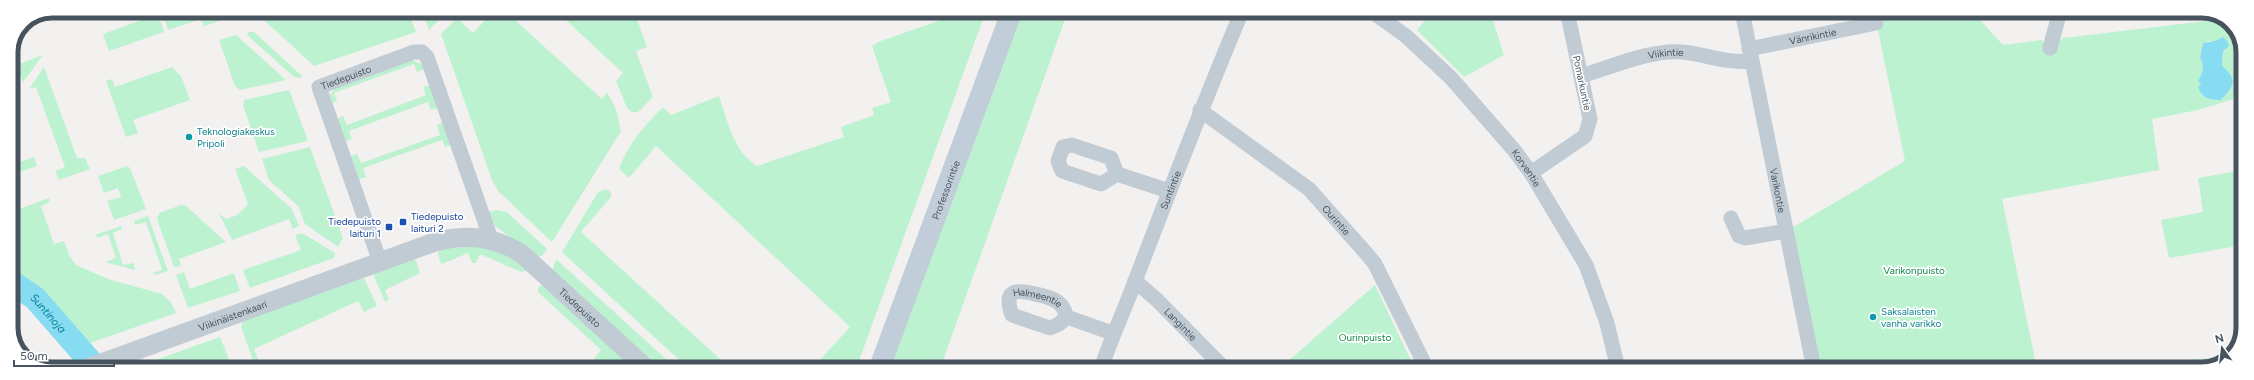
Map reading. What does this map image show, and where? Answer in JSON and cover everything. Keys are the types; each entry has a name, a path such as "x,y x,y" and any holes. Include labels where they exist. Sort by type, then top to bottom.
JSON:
{"main road":[{"name":"Professorintie","path":"882,362 1009,18"}],"street":[{"name":"Suntintie","path":"1103,362 1112,333 1135,281 1200,110 1239,18"},
{"name":"Korventie","path":"1380,18 1406,36 1451,78 1514,150 1530,173 1586,265 1607,323 1616,362"},
{"name":"Pomarkuntie","path":"1530,173 1585,136 1590,119 1569,18"},
{"name":"Varikontie","path":"1743,18 1813,362"},
{"path":"2050,48 2058,18"},
{"name":"Vänrikintie","path":"1750,55 1876,23"},
{"name":"Tiedepuisto","path":"491,239 427,57 422,52 414,52 319,87 380,262 442,240 476,236 491,239 509,246 522,254 639,362"},
{"name":"Viikintie","path":"1581,76 1658,53 1681,52 1740,63 1750,55"},
{"name":"Ourintie","path":"1200,110 1309,189 1366,253 1375,264 1423,362"},
{"path":"1117,174 1169,191"},
{"path":"1731,218 1739,236 1745,238 1786,231"},
{"name":"Viikinäistenkaari","path":"102,362 380,262"},
{"name":"Langintie","path":"1135,281 1219,362"},
{"name":"Halmeentie","path":"1067,317 1112,333"}],"green space":[{"path":"147,18 159,18 164,32 109,51 103,34"},
{"path":"164,18 220,18 222,20 204,26 201,19 168,30"},
{"path":"266,18 411,18 416,32 314,66 265,21"},
{"path":"425,18 441,18 429,30"},
{"path":"457,18 473,33 487,18 513,18 602,99 607,92 616,109 621,131 552,242 498,191 492,180 441,34"},
{"path":"564,18 637,18 647,47 636,51 653,97 638,112 632,112 627,108 616,81 623,73"},
{"path":"947,18 983,18 859,362 818,362 850,327 656,146 629,178 619,169 632,143 649,121 663,107 671,115 719,96 732,135 742,152 757,166 844,137 841,127 874,115 872,108 891,102 872,46 878,42"},
{"path":"1012,18 1065,18 943,362 886,362"},
{"path":"1427,18 1492,18 1504,55 1464,77 1417,30"},
{"name":"Varikonpuisto","path":"1875,18 1978,18 2003,45 2042,40 2050,48 2063,38 2213,20 2223,25 2233,39 2236,50 2236,98 2198,110 2152,119 2159,170 2002,199 2036,362 1818,362 1789,227 1795,226 1905,161","holes":["2215,41 2226,48 2223,51 2222,66 2231,75 2233,83 2232,87 2221,100 2198,87 2201,83 2198,81 2203,69 2200,58 2203,43"]},
{"path":"249,32 254,32 302,76 300,78 294,77 247,35"},
{"path":"236,35 286,80 240,90 235,86 219,40"},
{"path":"43,55 23,82 20,75 18,76 18,64"},
{"path":"412,60 422,64 425,69 417,72 414,64 334,93 337,101 333,103 330,95 336,87"},
{"path":"44,67 77,158 85,158 90,169 59,180 55,171 65,167 36,87 29,89"},
{"path":"172,67 181,76 190,100 133,120 138,133 126,137 106,81 112,79 115,87"},
{"path":"430,85 438,108 431,110 428,102 349,131 352,139 345,142 337,119 343,116 347,125 426,95 423,87"},
{"path":"289,90 308,141 259,152 243,105 244,100"},
{"path":"18,114 21,123 18,124"},
{"path":"443,122 451,145 445,147 442,140 363,168 366,177 359,179 351,156 357,154 361,163 440,135 437,125"},
{"path":"310,147 343,238 338,247 305,224 298,206 269,180 262,159"},
{"path":"34,157 37,166 18,173 18,163"},
{"path":"127,166 130,168 146,209 114,220 107,201 121,197 118,188 104,193 98,176"},
{"path":"244,166 292,209 299,226 293,229 289,219 232,240 219,213 226,219 238,214 248,204 235,169"},
{"path":"2236,171 2236,246 2169,258 2161,220 2203,212 2198,178"},
{"path":"606,189 611,192 611,197 581,232 723,362 681,362 562,252 598,192"},
{"path":"49,198 50,202 41,206 54,244 64,241 69,255 76,265 108,279 162,294 171,302 176,313 90,343 39,291 18,277 18,209"},
{"path":"181,205 186,206 226,242 179,259 181,266 174,267 157,219 159,213"},
{"path":"496,210 507,212 547,249 542,256 535,256 494,225 489,212"},
{"path":"148,216 168,271 155,275 153,273 162,270 146,222 135,225 134,221"},
{"path":"121,226 122,229 113,233 123,265 134,263 135,270 105,262 116,258 108,234 98,238 95,235"},
{"path":"302,233 335,253 334,258 250,288 243,270 301,250 295,235"},
{"path":"471,246 501,251 525,266 526,271 521,272 480,254 476,263 472,263 468,253 442,264 440,262 438,253 441,249"},
{"path":"413,259 416,261 420,273 385,290 389,299 385,302 374,276 374,272"},
{"path":"556,259 669,362 650,362 555,274 553,268"},
{"path":"184,272 190,289 234,273 240,291 188,308 176,275"},
{"path":"364,278 377,306 364,312 358,301 254,349 258,359 253,360 241,327 243,321"},
{"path":"544,284 628,362 598,362 594,358 601,350 538,292 538,288"},
{"name":"Ourinpuisto","path":"1375,285 1412,362 1287,362"},
{"path":"220,337 230,362 150,362"},
{"path":"2219,357 2206,362 2170,362"}],"water":[{"path":"2223,37 2229,46 2223,51 2222,66 2231,75 2233,83 2232,87 2221,100 2213,100 2204,96 2198,87 2201,83 2198,81 2203,69 2200,58 2203,43 2215,41"}],"waterway":[{"name":"Suntinoja","path":"18,287 35,298 91,362"}],"place":[{"name":"Teknologiakeskus Pripoli","path":"189,137"},
{"name":"Tiedepuisto laituri 2","path":"403,222"},
{"name":"Tiedepuisto laituri 1","path":"389,227"},
{"name":"Saksalaisten vanha varikko","path":"1873,317"}]}
